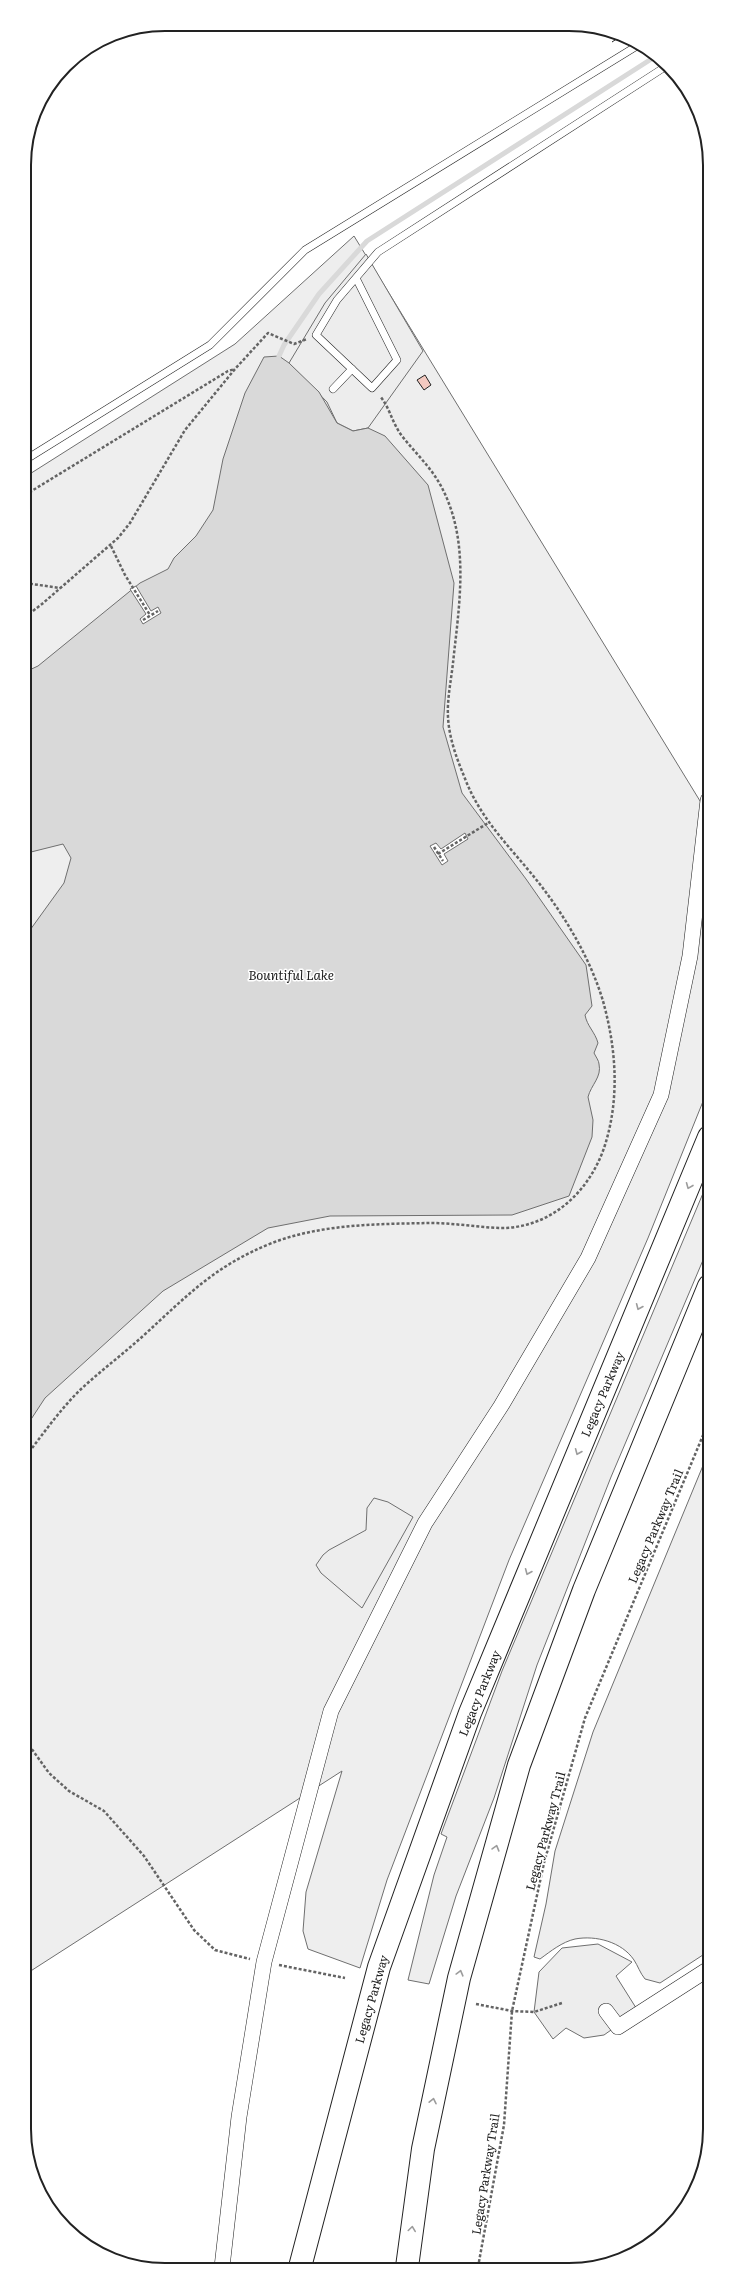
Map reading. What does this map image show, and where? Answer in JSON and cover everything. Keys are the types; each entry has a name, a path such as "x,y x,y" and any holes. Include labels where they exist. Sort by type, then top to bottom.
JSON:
{"highway":[{"name":"Legacy Parkway","path":"301,2263 379,1968 470,1713 703,1149"},
{"path":"408,2263 423,2149 459,1978 519,1765 584,1590 703,1301"}],"street":[{"path":"222,2263 239,2117 264,1962 331,1711 424,1523 501,1406 588,1258 661,1095 690,956 703,843"},
{"path":"606,2011 618,2027 703,1972"}],"lane":[{"path":"31,456 210,345 305,250 634,48"},
{"path":"356,278 397,360 372,388 316,335 337,300 378,252 662,69"},
{"path":"333,389 352,370"}],"path":[{"path":"31,612 111,546 130,523 185,430 235,369 268,333 294,344"},
{"path":"31,491 222,375 235,369"},
{"path":"31,1450 64,1407 90,1381 140,1339 200,1283 224,1266 257,1249 291,1236 345,1227 427,1223 499,1228 525,1225 551,1215 563,1207 584,1185 593,1173 606,1140 615,1090 613,1049 604,1004 592,972 571,930 543,888 488,823 479,809 464,778 453,745 448,717 460,600 460,555 453,520 442,488 431,470 399,432 386,403 372,388"},
{"path":"111,546 125,575 150,616"},
{"path":"31,584 61,588"},
{"path":"143,620 158,611"},
{"path":"438,854 488,823"},
{"path":"434,847 443,861"},
{"name":"Legacy Parkway Trail","path":"479,2263 503,2133 512,2011 544,1863 585,1718 703,1435"},
{"path":"31,1748 49,1773 69,1791 104,1811 139,1851 194,1930 215,1950 264,1962 345,1978"},
{"path":"476,2004 512,2011 534,2012 562,2003"}],"shaded area":[{"path":"354,236 703,806 703,1101 648,1238 509,1560 387,1880 360,1968 308,1949 303,1931 306,1892 342,1771 31,1971 31,473 235,344"},
{"path":"366,254 423,351 368,428 353,431 337,423 327,402 289,363 325,303"},
{"path":"703,1193 703,1260 611,1477 537,1665 494,1798 456,1896 429,1984 408,1980 434,1875 447,1837 441,1834 502,1671"},
{"path":"703,1466 703,1955 660,1983 645,1979 629,1954 616,1944 600,1939 583,1938 570,1940 540,1959 534,1957 546,1904 555,1851 593,1732"},
{"path":"374,1498 388,1502 413,1517 362,1608 321,1573 316,1565 323,1555 329,1550 366,1530 367,1508"},
{"path":"598,1944 632,1962 616,1976 638,2011 604,2035 584,2038 566,2028 553,2039 534,2012 539,1972 562,1948"}],"water":[{"name":"Bountiful Lake","path":"279,356 289,363 319,392 337,423 353,431 368,428 385,436 428,485 454,583 443,727 462,793 526,879 586,965 592,1006 585,1015 598,1043 594,1053 600,1069 598,1077 588,1097 593,1120 592,1137 569,1196 512,1215 330,1216 268,1228 163,1291 45,1398 31,1419 31,929 64,883 71,858 63,844 31,852 31,669 38,666 140,583 168,569 174,558 196,536 213,510 223,459 245,393 264,357"}],"pier":[{"path":"136,586 151,611 158,607 161,613 143,624 140,619 146,614 130,589"},
{"path":"465,833 468,839 444,854 448,861 442,865 430,846 436,843 441,849"}],"building":[{"path":"425,375 431,385 424,390 417,380"}],"waterway":[{"path":"279,356 284,345 319,294 367,241 651,59"}],"fence":[{"path":"612,42 615,40"}]}
